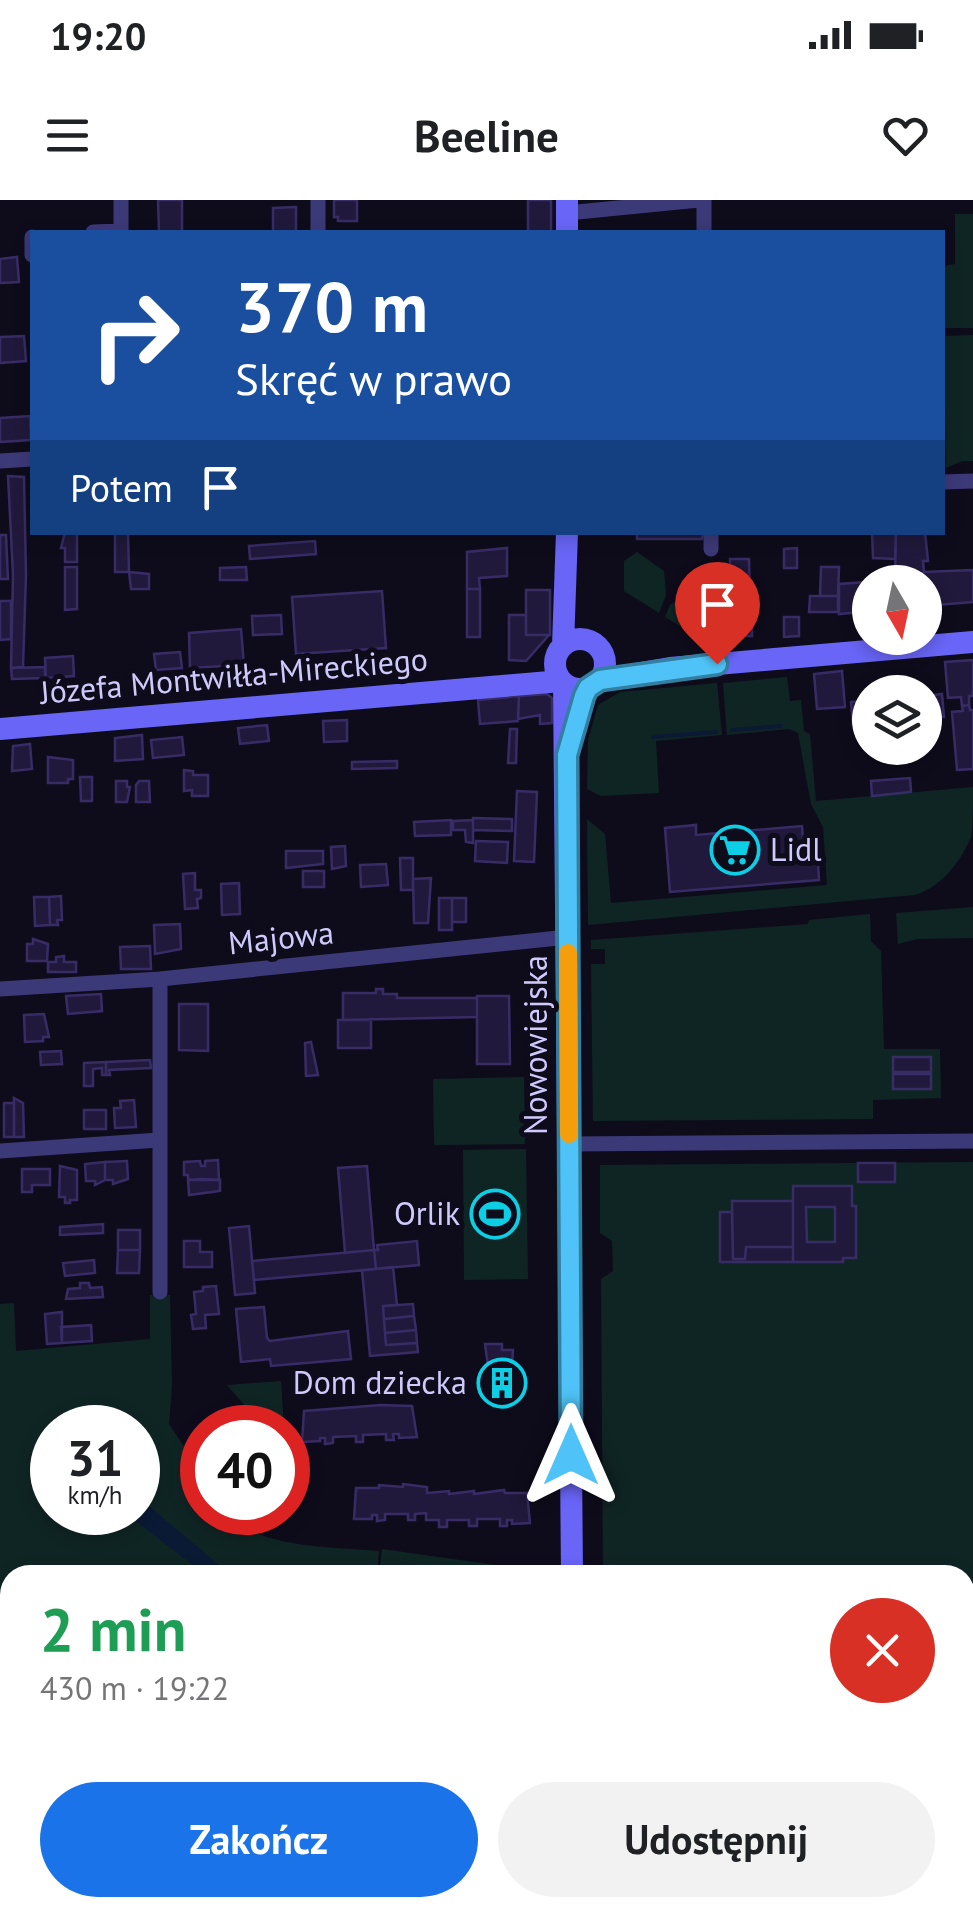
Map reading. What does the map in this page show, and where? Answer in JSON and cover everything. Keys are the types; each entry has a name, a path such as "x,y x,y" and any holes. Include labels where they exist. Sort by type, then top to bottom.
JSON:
{"street":[{"path":"121,200 121,230"},
{"path":"318,200 318,230"},
{"path":"567,215 702,200 704,230"},
{"path":"0,462 30,459"},
{"path":"945,482 973,482"},
{"path":"567,535 567,575 578,617 606,667 594,684"},
{"name":"Nowowiejska","path":"567,575 563,588 561,667 567,755 572,1565"},
{"path":"670,668 626,661 572,640 561,667 574,689 670,668 973,642"},
{"name":"Józefa Montwiłła-Mireckiego","path":"0,729 474,688 561,667"},
{"name":"Nowowiejska","path":"567,755 594,684"},
{"name":"Majowa","path":"0,990 160,979 568,937"},
{"path":"160,979 160,1292"},
{"path":"0,1151 159,1140"},
{"path":"570,1144 973,1140"}],"green space":[{"path":"955,214 973,214 973,328 945,328 945,266 955,264"},
{"path":"973,335 973,461 946,468 945,402 945,336"},
{"path":"637,552 664,571 666,595 659,613 624,591 624,561"},
{"path":"681,597 695,600 713,624 714,646 665,617 670,605"},
{"path":"787,677 790,701 801,700 804,731 810,734 816,801 973,787 971,837 955,865 932,887 914,895 588,925 587,819 605,834 611,903 827,885 823,827 811,804 798,733 789,729 727,735 723,683"},
{"path":"717,683 722,735 656,741 659,793 601,796 587,789 588,740 598,705 620,692"},
{"path":"973,907 973,938 917,939 898,944 896,913"},
{"path":"870,914 871,941 881,951 884,1049 940,1049 941,1098 873,1100 873,1119 593,1121 591,964 605,964 605,949 591,949 591,940 808,924 809,920"},
{"path":"524,1077 525,1144 434,1145 433,1079"},
{"name":"Orlik","path":"526,1149 528,1279 464,1280 463,1150"},
{"path":"973,1162 973,1565 603,1565 601,1279 613,1271 612,1241 600,1233 600,1165"},
{"path":"150,1295 170,1295 169,1424 180,1440 180,1535 261,1535 320,1547 379,1551 378,1565 0,1565 0,1304 14,1303 16,1351 150,1339"},
{"path":"281,1381 283,1405 244,1405 227,1385"},
{"path":"382,1549 496,1565 380,1565"}],"water":[{"path":"160,1516 218,1565 193,1565 154,1535 160,1535"}],"building":[{"path":"158,200 182,200 182,230 159,230"},
{"path":"334,200 357,200 357,221 338,221 334,217"},
{"path":"528,200 551,200 551,230 528,230"},
{"path":"296,207 296,230 273,230 273,208"},
{"path":"17,257 19,282 0,283 0,259"},
{"path":"24,336 26,361 0,363 0,337"},
{"path":"30,416 30,440 0,442 0,418"},
{"path":"8,476 24,477 26,575 23,667 11,668 13,575"},
{"path":"0,535 6,535 8,579 0,579"},
{"path":"64,535 77,535 77,562 65,562 65,548 61,548"},
{"path":"115,535 128,535 129,572 115,572"},
{"path":"637,535 703,535 702,539 637,539"},
{"path":"872,535 896,535 895,559 873,558"},
{"path":"896,535 925,535 928,561 923,561 923,565 895,565"},
{"path":"315,541 316,554 250,559 249,546"},
{"path":"507,548 507,576 479,578 480,589 467,589 467,552"},
{"path":"797,548 797,568 784,568 784,549"},
{"path":"730,559 749,559 750,595 730,595"},
{"path":"65,567 77,567 77,609 65,610"},
{"path":"246,567 247,580 220,580 220,568"},
{"path":"821,567 839,567 838,596 820,596"},
{"path":"973,570 973,602 942,605 942,571"},
{"path":"129,572 149,574 149,589 131,589"},
{"path":"852,583 852,613 839,614 839,584"},
{"path":"467,589 480,589 480,637 467,637"},
{"path":"526,590 550,590 550,635 526,635"},
{"path":"382,591 386,648 296,654 292,597"},
{"path":"730,595 748,595 748,622 730,622"},
{"path":"810,596 838,596 838,612 809,612"},
{"path":"0,601 11,601 11,639 0,640"},
{"path":"281,615 282,634 253,635 252,616"},
{"path":"509,615 526,615 526,635 549,635 526,661 509,660"},
{"path":"784,617 799,617 799,636 784,637"},
{"path":"752,621 752,636 728,636 728,622"},
{"path":"241,629 244,665 190,668 189,633"},
{"path":"180,652 182,668 156,670 154,654"},
{"path":"73,656 74,676 46,678 45,658"},
{"path":"973,660 973,696 969,696 969,705 962,706 961,697 948,698 945,662"},
{"path":"45,667 45,678 12,679 11,668"},
{"path":"842,671 845,707 817,709 814,674"},
{"path":"547,694 552,698 552,723 540,724 540,715 518,719 519,696"},
{"path":"519,696 518,721 480,724 478,700"},
{"path":"969,705 973,710 973,769 957,770 952,712 963,711 962,706"},
{"path":"347,720 347,741 324,742 323,721"},
{"path":"267,725 269,741 240,744 238,728"},
{"path":"510,729 517,729 516,763 508,763"},
{"path":"142,735 143,759 115,761 115,738"},
{"path":"182,737 184,755 153,758 151,740"},
{"path":"30,744 32,769 12,771 13,746"},
{"path":"48,757 73,760 73,779 68,779 68,783 48,783"},
{"path":"397,761 397,768 352,769 352,762"},
{"path":"184,770 193,771 193,775 208,775 208,796 192,796 192,790 184,791"},
{"path":"80,777 92,777 92,801 81,801"},
{"path":"910,778 911,792 872,796 871,781"},
{"path":"116,781 127,781 127,802 116,802"},
{"path":"139,781 149,781 150,802 136,802"},
{"path":"517,791 537,792 534,862 514,861"},
{"path":"473,818 512,819 512,831 473,830"},
{"path":"451,820 451,835 415,836 414,822"},
{"path":"473,820 473,843 466,842 465,830 453,830 453,821"},
{"name":"Lidl","path":"696,825 696,835 802,826 805,863 818,862 819,880 670,892 665,828"},
{"path":"476,841 508,842 507,863 475,861"},
{"path":"345,846 346,866 332,869 331,847"},
{"path":"286,851 323,851 323,864 286,868"},
{"path":"400,858 413,858 413,890 401,890"},
{"path":"386,864 388,885 361,887 360,865"},
{"path":"303,871 324,871 324,887 303,887"},
{"path":"195,873 195,890 201,890 201,898 197,899 198,908 185,909 183,874"},
{"path":"431,878 428,923 414,923 413,879"},
{"path":"239,883 240,914 222,915 221,884"},
{"path":"61,896 62,920 57,920 58,925 50,925 49,897"},
{"path":"34,897 49,897 50,925 35,926"},
{"path":"439,898 452,898 452,930 439,930"},
{"path":"452,898 466,898 466,922 452,922"},
{"path":"180,924 181,949 155,954 154,925"},
{"path":"33,939 48,944 47,961 27,961 27,944 33,944"},
{"path":"150,946 151,969 121,969 120,947"},
{"path":"64,956 64,962 76,962 76,972 48,972 48,962"},
{"path":"376,989 383,989 383,994 397,994 397,998 477,998 477,1017 343,1020 343,993 376,993"},
{"path":"101,994 102,1011 68,1014 66,996"},
{"path":"477,996 509,996 510,1064 477,1064"},
{"path":"179,1004 208,1004 208,1051 179,1050"},
{"path":"44,1014 49,1037 25,1042 24,1015"},
{"path":"338,1020 371,1020 371,1048 338,1048"},
{"path":"311,1042 318,1075 306,1076 305,1043"},
{"path":"61,1051 62,1064 41,1065 40,1052"},
{"path":"893,1057 931,1057 931,1072 893,1072"},
{"path":"150,1060 151,1068 109,1070 110,1075 106,1075 106,1062"},
{"path":"106,1062 106,1075 102,1075 102,1068 93,1069 93,1086 84,1086 84,1063"},
{"path":"893,1074 931,1074 931,1089 893,1089"},
{"path":"14,1098 23,1103 24,1137 14,1137"},
{"path":"134,1100 136,1127 115,1128 114,1108 121,1108 120,1101"},
{"path":"4,1103 14,1103 14,1137 4,1137"},
{"path":"84,1110 106,1110 106,1129 84,1129"},
{"path":"218,1160 219,1180 188,1180 188,1175 184,1175 184,1162 200,1161 205,1166 205,1161"},
{"path":"127,1161 128,1179 113,1184 113,1180 105,1180 105,1162"},
{"path":"105,1162 105,1180 95,1185 95,1181 86,1181 85,1164"},
{"path":"858,1163 895,1163 895,1182 858,1182"},
{"path":"60,1166 77,1170 77,1200 70,1203 59,1197"},
{"path":"367,1166 374,1250 345,1253 338,1168"},
{"path":"22,1169 50,1169 50,1185 32,1185 32,1192 22,1192"},
{"path":"188,1180 220,1180 220,1191 189,1195"},
{"path":"793,1186 852,1186 856,1258 843,1258 843,1262 793,1262","holes":["806,1207 835,1207 835,1242 807,1242"]},
{"path":"732,1201 793,1201 793,1247 746,1247 745,1259 733,1259"},
{"path":"720,1212 732,1212 733,1259 745,1259 746,1247 793,1247 793,1262 720,1262"},
{"path":"103,1224 103,1233 60,1235 60,1227"},
{"path":"249,1226 255,1293 235,1295 229,1228"},
{"path":"118,1230 140,1230 140,1250 118,1250"},
{"path":"184,1241 200,1241 200,1252 212,1252 212,1267 184,1267"},
{"path":"417,1241 419,1265 376,1269 377,1245"},
{"path":"118,1250 140,1250 139,1273 117,1273"},
{"path":"374,1250 376,1269 254,1280 252,1261"},
{"path":"94,1260 95,1273 65,1276 63,1263"},
{"path":"393,1267 397,1305 383,1306 386,1345 417,1343 418,1352 370,1356 362,1270"},
{"path":"80,1283 89,1283 90,1288 102,1287 103,1297 66,1299 68,1289 80,1288"},
{"path":"216,1286 219,1314 205,1315 206,1328 193,1329 194,1292"},
{"path":"413,1304 414,1316 384,1319 383,1306"},
{"path":"264,1307 270,1341 348,1331 351,1359 271,1366 270,1359 241,1362 236,1309"},
{"path":"62,1312 62,1343 47,1344 45,1314"},
{"path":"414,1316 416,1330 385,1333 384,1319"},
{"path":"91,1325 92,1341 62,1343 61,1327"},
{"path":"416,1330 417,1343 386,1345 385,1333"},
{"name":"Dom dziecka","path":"485,1344 502,1344 502,1350 513,1350 510,1403 493,1403"},
{"path":"412,1406 417,1437 399,1438 399,1434 393,1434 394,1440 386,1440 386,1434 363,1435 363,1442 356,1442 356,1436 333,1437 333,1443 325,1444 325,1438 310,1442 310,1411"},
{"path":"403,1484 427,1487 427,1493 527,1493 530,1523 512,1524 512,1520 507,1520 507,1526 500,1526 500,1519 477,1519 477,1526 469,1526 469,1520 447,1520 447,1527 439,1527 439,1520 426,1520 426,1513 415,1514 415,1520 408,1520 408,1514 385,1514 385,1520 377,1521 377,1515 372,1515 372,1519 354,1519 356,1488"}],"waterway":[{"path":"732,730 781,726"},
{"path":"653,737 716,732"}],"slow traffic":[{"path":"568,953 569,1134"}],"place":[{"name":"Lidl","path":"735,850"},
{"name":"Orlik","path":"495,1214"},
{"name":"Dom dziecka","path":"502,1383"}],"route":[{"path":"571,1455 567,755 584,696 600,680 717,664"}]}
